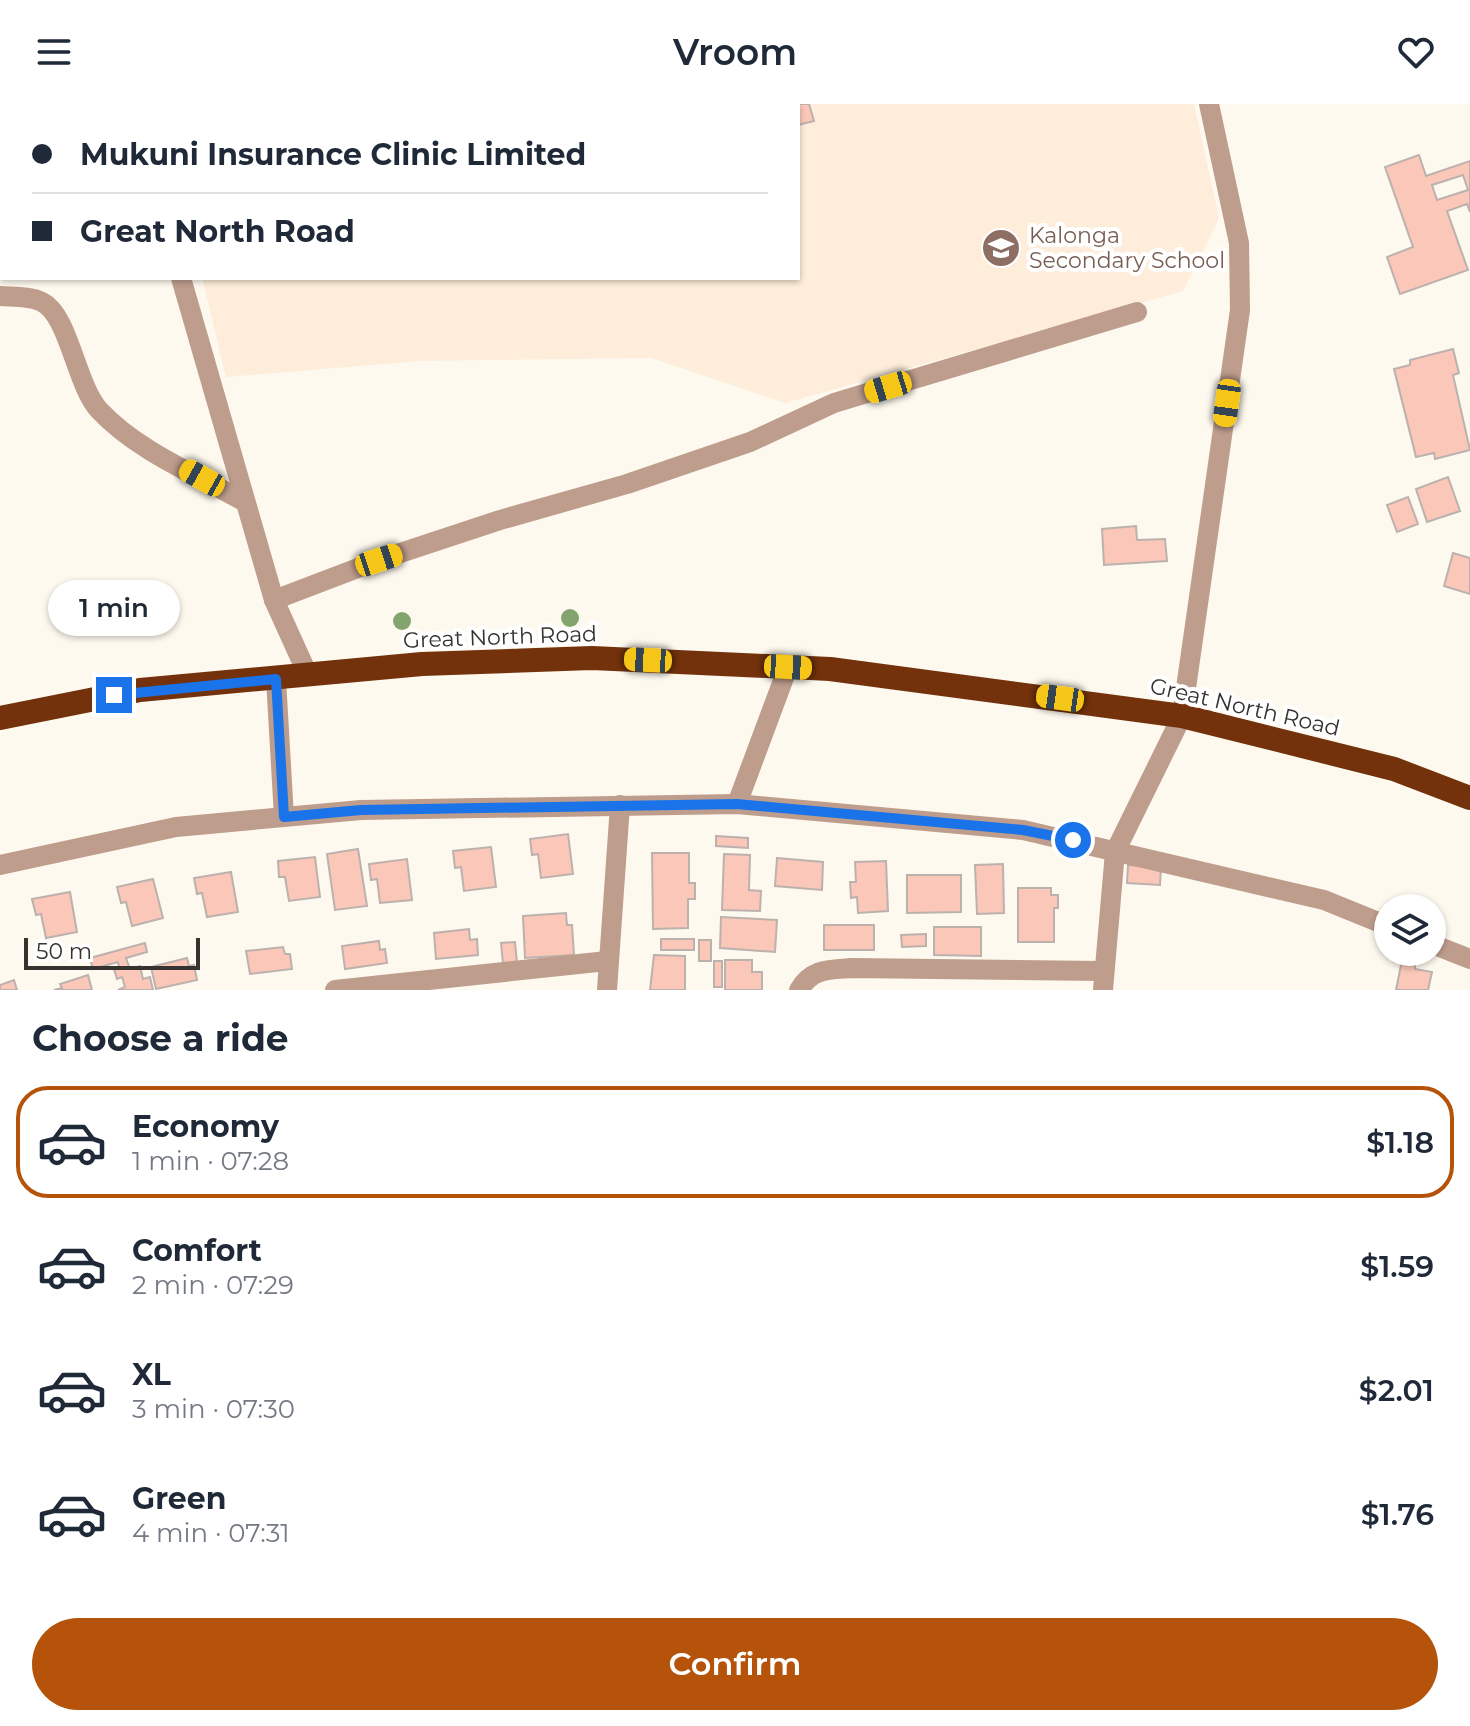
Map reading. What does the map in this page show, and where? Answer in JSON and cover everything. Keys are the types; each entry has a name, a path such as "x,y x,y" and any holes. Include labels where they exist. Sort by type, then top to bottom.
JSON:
{"highway":[{"name":"Great North Road","path":"3,720 140,690 422,664 592,658 788,667 969,685 1182,716 1394,769 1470,798"}],"street":[{"path":"799,990 806,978 817,971 852,968 1103,980 1115,852 1182,716 1242,278 1239,243 1209,104"},
{"path":"182,280 274,600 308,675"},
{"path":"0,296 40,300 54,312 86,391 100,410 160,455 245,502"},
{"path":"274,600 379,560 750,442 834,403 1137,312"},
{"path":"737,804 788,667"},
{"path":"276,679 284,817"},
{"path":"0,865 176,827 361,810 737,804 1023,830 1324,900 1374,920"},
{"path":"607,990 620,805"},
{"path":"1446,950 1470,959"},
{"path":"335,990 607,961"}],"shaded area":[{"name":"Kalonga Secondary School","path":"800,104 1194,104 1219,218 1183,291 785,403 651,358 419,361 226,377 202,280 800,280"}],"building":[{"path":"800,104 809,104 814,121 800,124"},
{"path":"1419,155 1426,176 1470,161 1470,212 1467,204 1447,211 1468,270 1400,294 1387,257 1413,247 1385,167","holes":["1463,175 1468,190 1437,200 1432,185"]},
{"path":"1453,349 1459,373 1453,375 1470,450 1435,459 1434,453 1416,457 1394,369 1410,365 1410,360"},
{"path":"1448,477 1460,511 1427,522 1416,489"},
{"path":"1408,497 1418,524 1397,532 1387,505"},
{"path":"1136,526 1137,540 1165,539 1167,561 1104,565 1102,529"},
{"path":"1453,553 1470,558 1470,594 1444,586"},
{"path":"568,834 573,874 541,878 538,854 532,855 530,839"},
{"path":"716,836 748,838 748,848 716,846"},
{"path":"491,847 496,887 464,891 461,867 455,868 453,851"},
{"path":"358,849 367,906 335,910 327,854"},
{"path":"652,853 689,853 689,883 695,883 695,899 688,899 688,928 653,929"},
{"path":"724,854 750,855 749,890 761,891 760,911 722,910"},
{"path":"315,857 320,897 289,901 285,877 279,877 278,861"},
{"path":"777,858 823,862 822,890 775,886"},
{"path":"407,859 412,900 380,903 377,879 371,880 369,864"},
{"path":"886,861 888,911 858,913 857,897 851,898 850,882 856,882 855,862"},
{"path":"1003,864 1004,913 977,914 975,865"},
{"path":"1128,865 1161,867 1160,885 1127,883"},
{"path":"231,872 238,912 207,917 202,893 197,894 194,878"},
{"path":"907,875 961,875 961,912 907,913"},
{"path":"153,879 163,918 132,926 126,902 121,903 117,887"},
{"path":"1018,888 1051,888 1051,895 1058,895 1058,908 1054,908 1054,942 1018,942"},
{"path":"70,892 77,932 46,938 41,914 36,915 32,899"},
{"path":"566,913 567,925 572,925 574,955 525,958 523,916"},
{"path":"721,917 777,920 775,952 720,948"},
{"path":"824,925 874,925 874,950 824,950"},
{"path":"934,927 981,927 981,956 934,955"},
{"path":"469,929 470,940 477,939 478,955 436,959 434,933"},
{"path":"926,934 926,946 902,947 901,935"},
{"path":"661,939 694,939 694,950 661,950"},
{"path":"699,940 711,940 711,961 699,961"},
{"path":"379,941 380,950 385,949 387,963 345,969 342,946"},
{"path":"515,942 517,963 503,964 501,943"},
{"path":"145,943 147,952 126,958 130,969 140,966 143,979 150,977 153,990 118,990 125,987 122,977 117,979 114,969 119,967 118,962 93,969 90,958"},
{"path":"283,947 285,954 290,954 292,969 250,974 246,951"},
{"path":"654,955 685,956 685,990 650,990"},
{"path":"187,958 189,966 194,965 197,980 156,989 151,967"},
{"path":"725,960 752,960 752,972 762,972 762,990 725,990"},
{"path":"714,961 722,961 722,987 714,987"},
{"path":"1401,966 1415,966 1415,969 1432,972 1428,990 1396,990"},
{"path":"88,975 92,990 54,990 62,988 60,984"},
{"path":"14,980 17,990 0,990 0,985"}],"place":[{"name":"Kalonga Secondary School","path":"1001,248"}],"route":[{"path":"114,695 140,690 276,679 284,817 361,810 737,804 1023,830 1073,840"}]}
